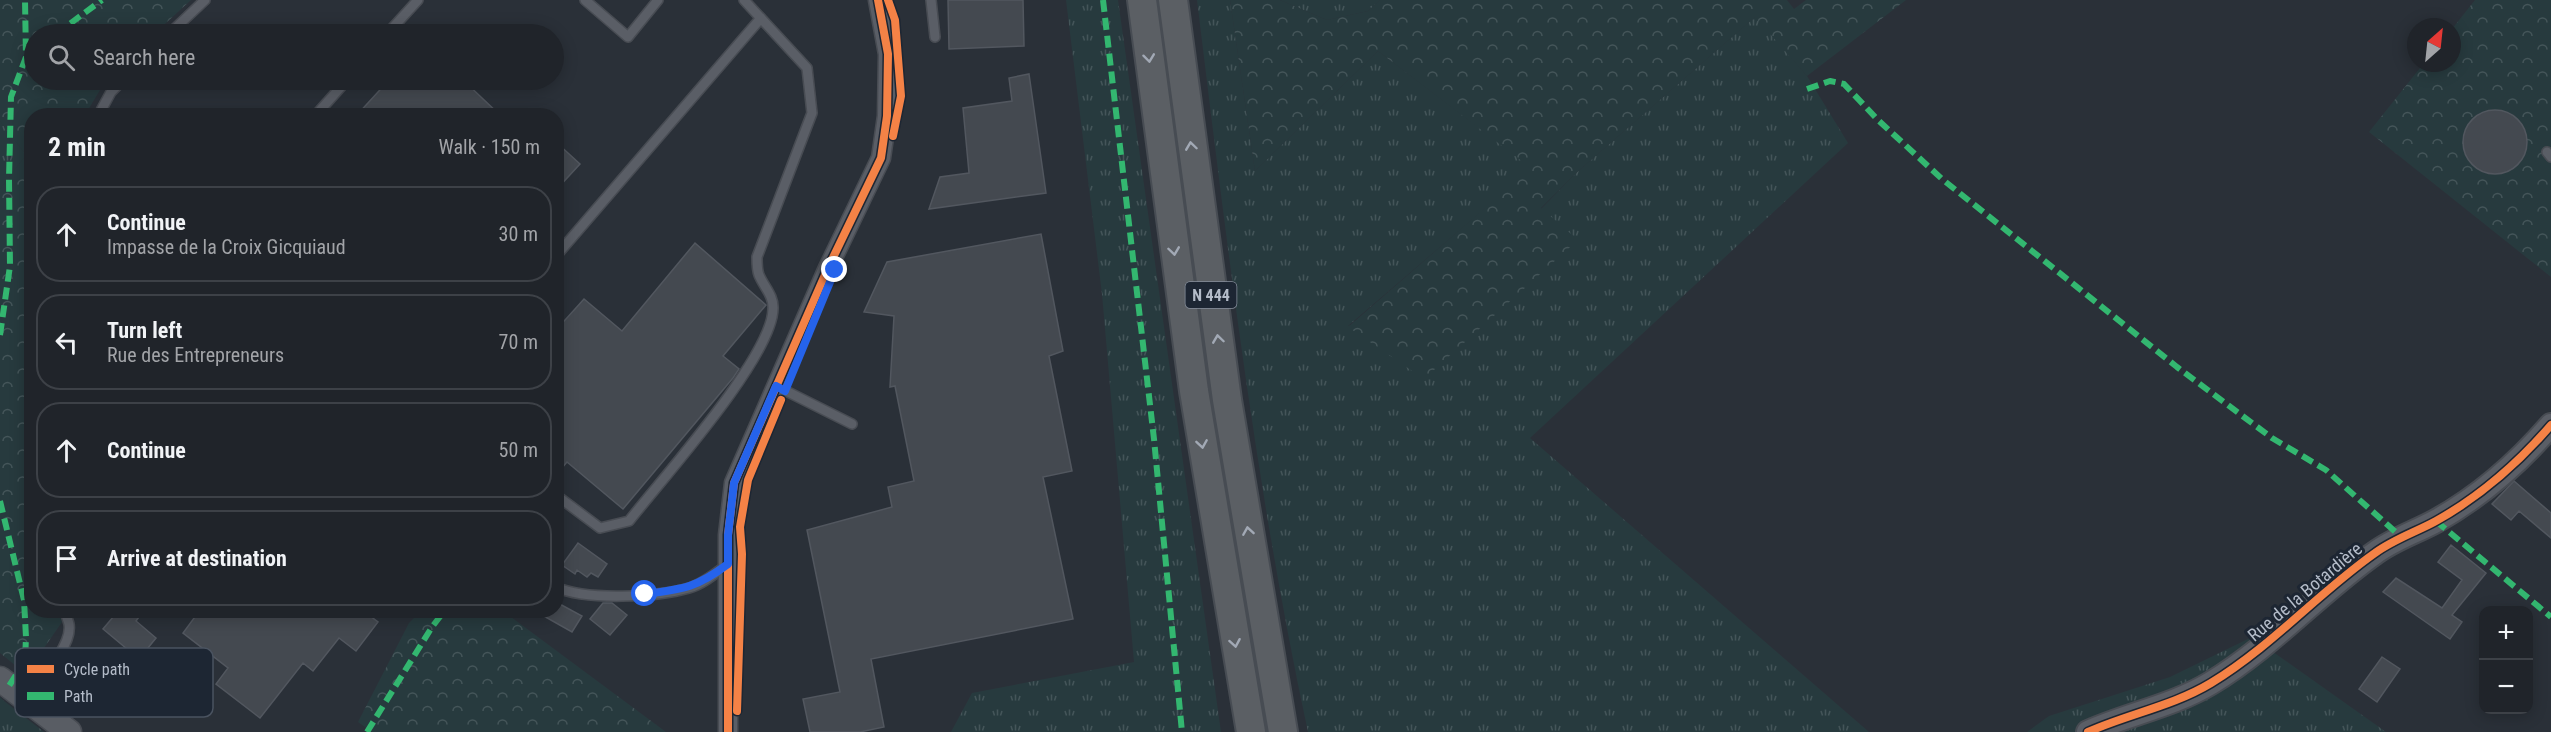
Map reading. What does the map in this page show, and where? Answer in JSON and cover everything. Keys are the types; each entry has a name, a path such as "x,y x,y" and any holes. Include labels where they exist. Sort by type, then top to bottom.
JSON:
{"highway":[{"name":"N 444","path":"1142,0 1192,381 1251,732"},
{"name":"N 444","path":"1173,0 1227,400 1283,732"}],"main road":[{"path":"0,679 15,690"},
{"path":"50,717 69,732"}],"street":[{"path":"728,732 728,535 734,483 828,268 881,158 887,116 888,54 878,0"},
{"name":"Rue de la Botardière","path":"2088,732 2117,719 2172,702 2209,684 2246,661 2344,576 2377,551 2436,521 2500,477 2551,425"}],"lane":[{"path":"180,24 205,0"},
{"path":"396,24 418,0"},
{"path":"585,0 628,37 658,0"},
{"path":"564,501 600,528 629,520 743,377 768,329 774,309 770,295 759,274 756,257 812,113 807,68 744,0"},
{"path":"931,0 934,37"},
{"path":"564,247 761,18"},
{"path":"102,108 113,90"},
{"path":"322,108 338,90"},
{"path":"776,386 852,424"},
{"path":"564,589 596,597 678,590 689,588 708,579 728,564"},
{"path":"63,648 70,626 67,618"}],"green space":[{"path":"0,0 191,0 165,24 24,24 24,90 100,90 89,108 24,108 24,152 0,121"},
{"path":"1066,0 1118,0 1221,732 951,732 972,693 1134,662 1102,294"},
{"path":"1197,0 1230,0 1255,171 1378,51 1532,168 1348,326 1577,240 1541,209 1576,173 1756,16 1807,76 1848,143 1530,438 1869,732 1308,732 1273,550 1244,368"},
{"path":"1230,0 1280,0 1327,20 1368,11 1380,0 1787,0 1794,9 1806,0 1906,0 1807,76 1755,17 1576,173 1541,208 1578,240 1424,379 1348,327 1531,168 1378,51 1255,171"},
{"path":"1280,0 1380,0 1368,11 1327,20"},
{"path":"2475,0 2551,0 2551,277 2369,132 2417,72 2461,72 2461,18"},
{"path":"0,121 24,152 24,158 0,189"},
{"path":"24,158 24,618 61,618 62,622 44,648 15,648 15,665 0,653 0,189"},
{"path":"414,618 512,618 666,732 372,732 358,722 409,623"},
{"path":"2252,637 2386,732 2027,732 2049,716 2170,677"},
{"path":"0,697 15,710 15,717 25,717 44,732 0,732"}],"building":[{"path":"948,0 1023,0 1024,46 949,49"},
{"path":"1029,74 1046,193 929,209 940,177 969,173 963,108 1012,101 1009,78"},
{"path":"380,90 474,90 493,108 363,108"},
{"path":"2489,110 2501,110 2518,119 2525,130 2527,142 2525,154 2518,165 2501,174 2489,174 2477,169 2468,160 2463,148 2463,136 2468,124 2477,115"},
{"path":"564,149 580,164 564,181"},
{"path":"1041,234 1063,351 1049,356 1072,471 1043,477 1073,619 871,659 884,727 860,732 810,732 803,699 840,692 807,530 892,507 888,487 914,481 895,386 890,387 894,316 864,312 887,262"},
{"path":"695,243 766,305 723,356 739,369 733,378 623,509 567,462 564,466 564,321 584,299 622,331"},
{"path":"2514,481 2551,513 2551,538 2519,511 2511,520 2492,504"},
{"path":"578,543 607,564 598,577 591,573 587,577 577,570 575,574 564,566 564,562"},
{"path":"2451,545 2486,573 2452,615 2462,622 2450,639 2383,592 2396,578 2442,608 2462,580 2438,562"},
{"path":"603,603 612,603 627,615 610,635 590,619"},
{"path":"564,606 582,616 572,632 547,618 564,618"},
{"path":"112,618 138,618 136,621 156,638 148,648 126,648 103,629"},
{"path":"194,618 373,618 378,622 356,651 339,638 313,671 303,663 260,718 216,684 228,668 213,656 213,648 202,648 183,633"},
{"path":"2382,657 2400,669 2377,702 2359,689"}],"marked path":[{"path":"25,0 25,24"},
{"path":"70,24 102,0"},
{"path":"1103,0 1154,439 1182,732"},
{"path":"0,335 10,266 11,97 24,62"},
{"path":"1807,89 1830,81 1844,84 1878,120 1942,179 2177,367 2272,438 2326,470 2401,537"},
{"path":"0,501 24,600"},
{"path":"2436,521 2551,617"},
{"path":"25,618 26,648"},
{"path":"367,732 439,618"},
{"path":"9,686 15,677"}],"cycle path":[{"path":"728,732 728,535 734,483 828,268 881,158 887,116 888,54 878,0"},
{"path":"888,0 895,20 901,96 893,136"},
{"path":"737,711 742,554 740,527 748,480 781,400"},
{"path":"2088,732 2166,704 2211,683 2254,653 2334,585 2382,548 2452,512 2483,490 2526,452 2551,425"}],"route":[{"path":"645,594 689,588 708,579 728,564 728,535 734,483 776,386 785,391 835,270"}]}
